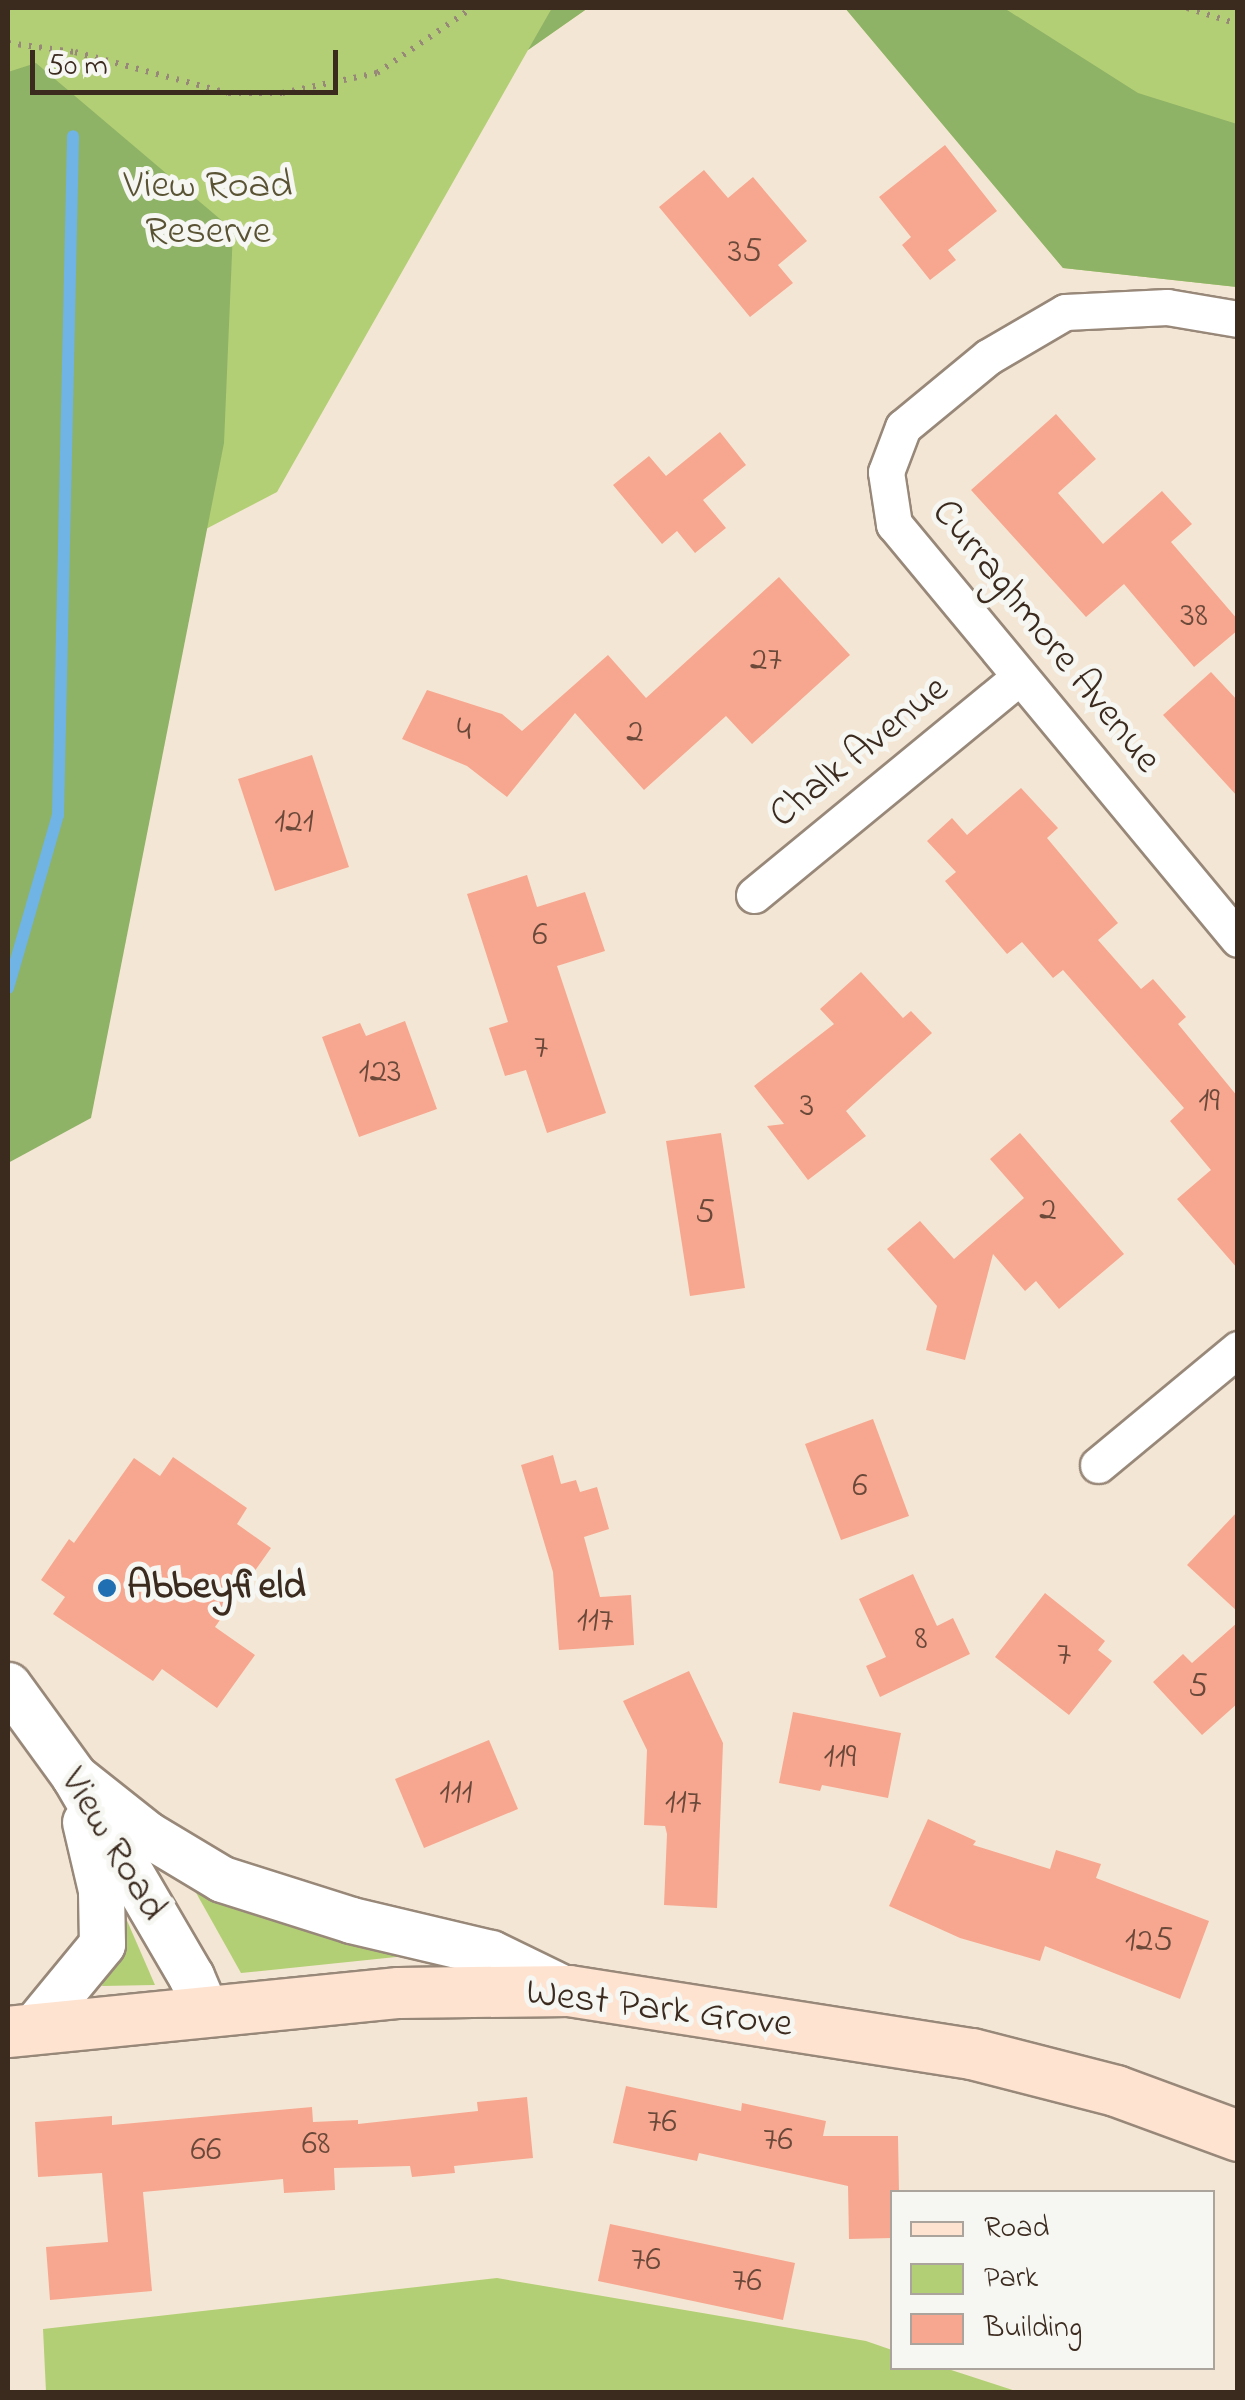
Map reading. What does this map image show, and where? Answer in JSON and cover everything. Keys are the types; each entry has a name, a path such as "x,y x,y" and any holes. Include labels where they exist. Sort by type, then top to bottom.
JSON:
{"main road":[{"name":"West Park Grove","path":"20,2030 399,1993 568,1991 972,2054 1116,2091 1238,2136"}],"street":[{"name":"Curraghmore Avenue","path":"1238,319 1168,306 1065,312 988,357 903,428 886,472 894,524 1238,939"},
{"name":"Chalk Avenue","path":"754,895 1020,677"},
{"path":"1098,1465 1238,1349"},
{"name":"View Road","path":"8,1685 74,1776 191,1976 206,2011"},
{"path":"74,1776 147,1834 222,1879 351,1920 491,1953 568,1991"},
{"path":"20,2030 102,1944 101,1890 74,1776"}],"path":[{"path":"8,44 75,52 228,93 282,93 377,73 472,8"},
{"path":"1188,8 1238,24"}],"green space":[{"name":"View Road Reserve","path":"8,8 588,8 528,50 277,492 8,632"},
{"path":"552,8 588,8 528,50"},
{"path":"845,8 1237,8 1237,287 1063,268"},
{"path":"845,8 1004,8 1138,93 1237,124 1237,287 1063,268"},
{"path":"36,63 233,230 224,443 91,1118 8,1163 8,72"},
{"path":"190,1882 425,1954 241,1973"},
{"path":"125,1916 155,1985 102,1986"},
{"path":"497,2278 866,2341 890,2349 890,2370 951,2370 1019,2392 46,2392 43,2329"}],"building":[{"path":"945,145 997,211 948,250 956,260 930,280 902,245 911,237 879,197"},
{"path":"704,170 728,198 753,177 807,241 778,265 793,283 750,317 659,207"},
{"path":"1056,414 1096,459 1058,493 1103,544 1162,491 1192,524 1171,542 1238,620 1238,630 1194,667 1124,584 1086,617 971,490"},
{"path":"720,432 746,465 703,500 726,528 695,553 677,531 662,544 613,485 649,456 666,476"},
{"path":"779,577 850,655 752,744 726,716 644,790 575,713 507,797 467,766 402,739 427,690 502,714 522,731 608,655 646,698"},
{"path":"1211,672 1238,701 1238,797 1163,715"},
{"path":"312,755 349,867 275,891 238,779"},
{"path":"1021,788 1058,828 1047,838 1118,923 1098,940 1141,989 1153,979 1186,1017 1178,1024 1238,1097 1238,1269 1177,1199 1211,1170 1170,1121 1184,1108 1063,970 1053,978 1022,942 1007,954 945,881 956,872 927,841 952,818 967,835"},
{"path":"527,875 537,907 585,892 605,951 557,966 606,1113 547,1133 526,1070 505,1076 489,1028 508,1022 467,894"},
{"path":"861,972 903,1018 911,1011 932,1033 846,1111 866,1136 808,1180 767,1126 784,1124 754,1086 834,1024 820,1009"},
{"path":"405,1021 437,1109 359,1137 322,1037 360,1023 366,1036"},
{"path":"721,1133 745,1288 690,1296 666,1141"},
{"path":"1020,1133 1124,1254 1059,1309 1036,1281 1025,1291 993,1254 965,1360 926,1350 937,1306 887,1249 920,1221 954,1259 1024,1198 990,1159"},
{"path":"873,1419 909,1516 841,1540 805,1444"},
{"path":"553,1455 561,1484 576,1480 580,1492 597,1487 609,1529 584,1537 600,1597 631,1595 634,1645 559,1650 553,1572 521,1465"},
{"name":"Abbeyfield","path":"173,1457 247,1508 237,1524 271,1548 215,1627 255,1655 217,1708 162,1669 153,1681 53,1614 65,1597 41,1580 69,1539 74,1543 134,1458 160,1476"},
{"path":"1238,1511 1238,1612 1187,1565"},
{"path":"913,1574 937,1626 953,1618 970,1654 880,1697 866,1666 886,1657 859,1599"},
{"path":"1045,1593 1105,1641 1098,1650 1112,1661 1069,1715 995,1657"},
{"path":"1238,1622 1238,1703 1202,1735 1153,1682 1183,1654 1192,1663"},
{"path":"689,1671 723,1743 717,1908 664,1905 667,1834 665,1826 644,1825 647,1750 623,1701"},
{"path":"793,1712 901,1733 888,1798 822,1785 820,1791 779,1783"},
{"path":"489,1740 518,1809 424,1848 395,1779"},
{"path":"928,1819 976,1841 973,1845 1050,1869 1056,1850 1101,1864 1096,1878 1209,1921 1180,1999 1045,1946 1040,1961 960,1938 889,1906"},
{"path":"626,2086 741,2111 742,2103 826,2121 823,2136 898,2136 899,2190 890,2190 890,2238 849,2239 848,2186 699,2153 697,2161 613,2143"},
{"path":"527,2097 533,2158 454,2166 455,2173 412,2177 410,2166 334,2168 335,2190 284,2193 283,2179 143,2192 152,2291 50,2300 46,2247 108,2242 102,2173 38,2177 35,2122 112,2116 112,2125 312,2107 313,2122 358,2120 358,2124 478,2111 477,2102"},
{"path":"610,2224 795,2263 783,2320 598,2281"}],"waterway":[{"path":"8,988 58,815 73,136"}],"place":[{"name":"Abbeyfield","path":"107,1588"}]}
